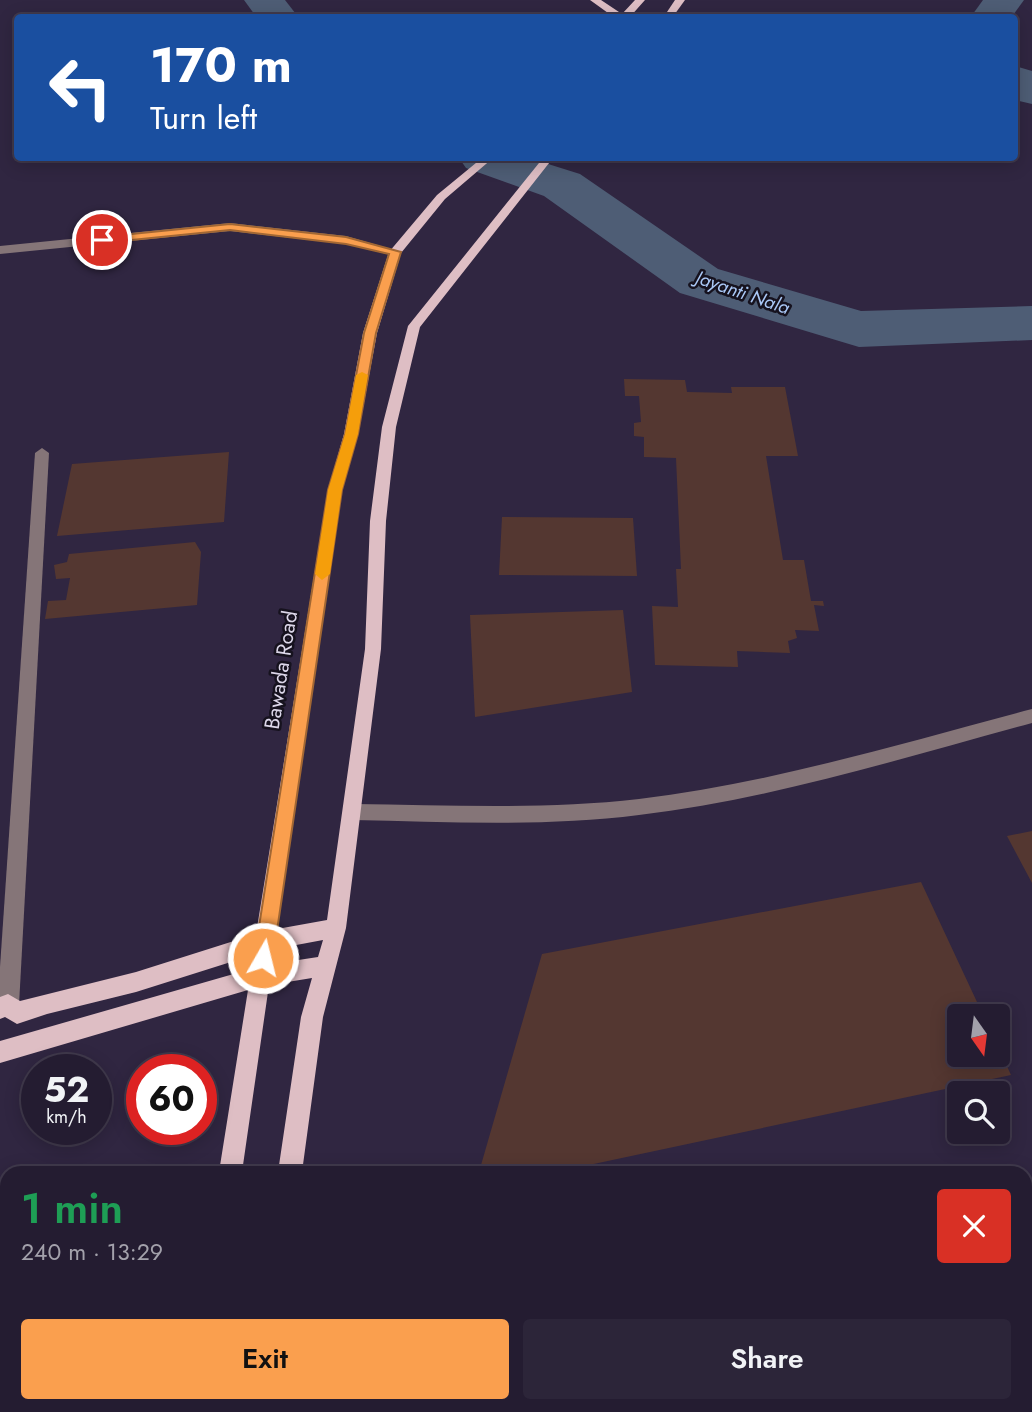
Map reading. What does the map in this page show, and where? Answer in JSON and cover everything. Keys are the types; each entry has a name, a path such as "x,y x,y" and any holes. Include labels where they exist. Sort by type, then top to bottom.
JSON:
{"main road":[{"path":"595,0 617,14"},
{"path":"627,14 640,0"},
{"name":"Bawada Road","path":"231,1166 335,490 351,434 370,333 396,252 441,197 484,161"},
{"path":"291,1166 312,1017 336,928 373,649 378,520 390,426 414,326 546,161"},
{"path":"4,1006 17,1013 47,1003 136,982 266,941 336,928"},
{"path":"0,1052 261,976 326,966"}],"street":[{"path":"0,250 230,227 346,240 396,252"},
{"path":"4,1006 42,453"},
{"path":"353,812 563,814 640,807 740,792 1032,716"}],"building":[{"path":"624,379 685,380 687,392 732,393 731,387 785,387 798,456 766,456 783,560 804,560 811,601 823,601 824,606 814,605 819,631 795,630 797,638 788,641 790,653 737,651 738,667 655,665 652,606 678,607 676,569 681,569 676,458 644,457 644,437 634,436 634,423 641,422 639,396 625,396"},
{"path":"229,452 224,522 57,536 72,464"},
{"path":"502,517 633,518 637,576 499,575"},
{"path":"195,542 201,552 197,605 45,619 48,601 66,600 70,578 56,579 54,565 67,562 69,554"},
{"path":"623,610 632,692 475,717 470,615"},
{"path":"1032,831 1032,883 1007,836"},
{"path":"921,882 978,1004 947,1004 947,1068 1008,1068 1011,1075 983,1081 947,1081 947,1089 584,1166 481,1166 542,954"}],"waterway":[{"name":"Jayanti Nala","path":"264,0 276,14"},
{"name":"Jayanti Nala","path":"993,14 1004,0"},
{"name":"Jayanti Nala","path":"1018,81 1032,91"},
{"name":"Jayanti Nala","path":"492,161 562,185 699,281 859,329 1032,323"}],"slow traffic":[{"path":"322,574 335,490 351,434 362,375"}],"route":[{"path":"102,240 230,227 346,240 396,252 370,333 351,434 335,490 263,958"}]}
